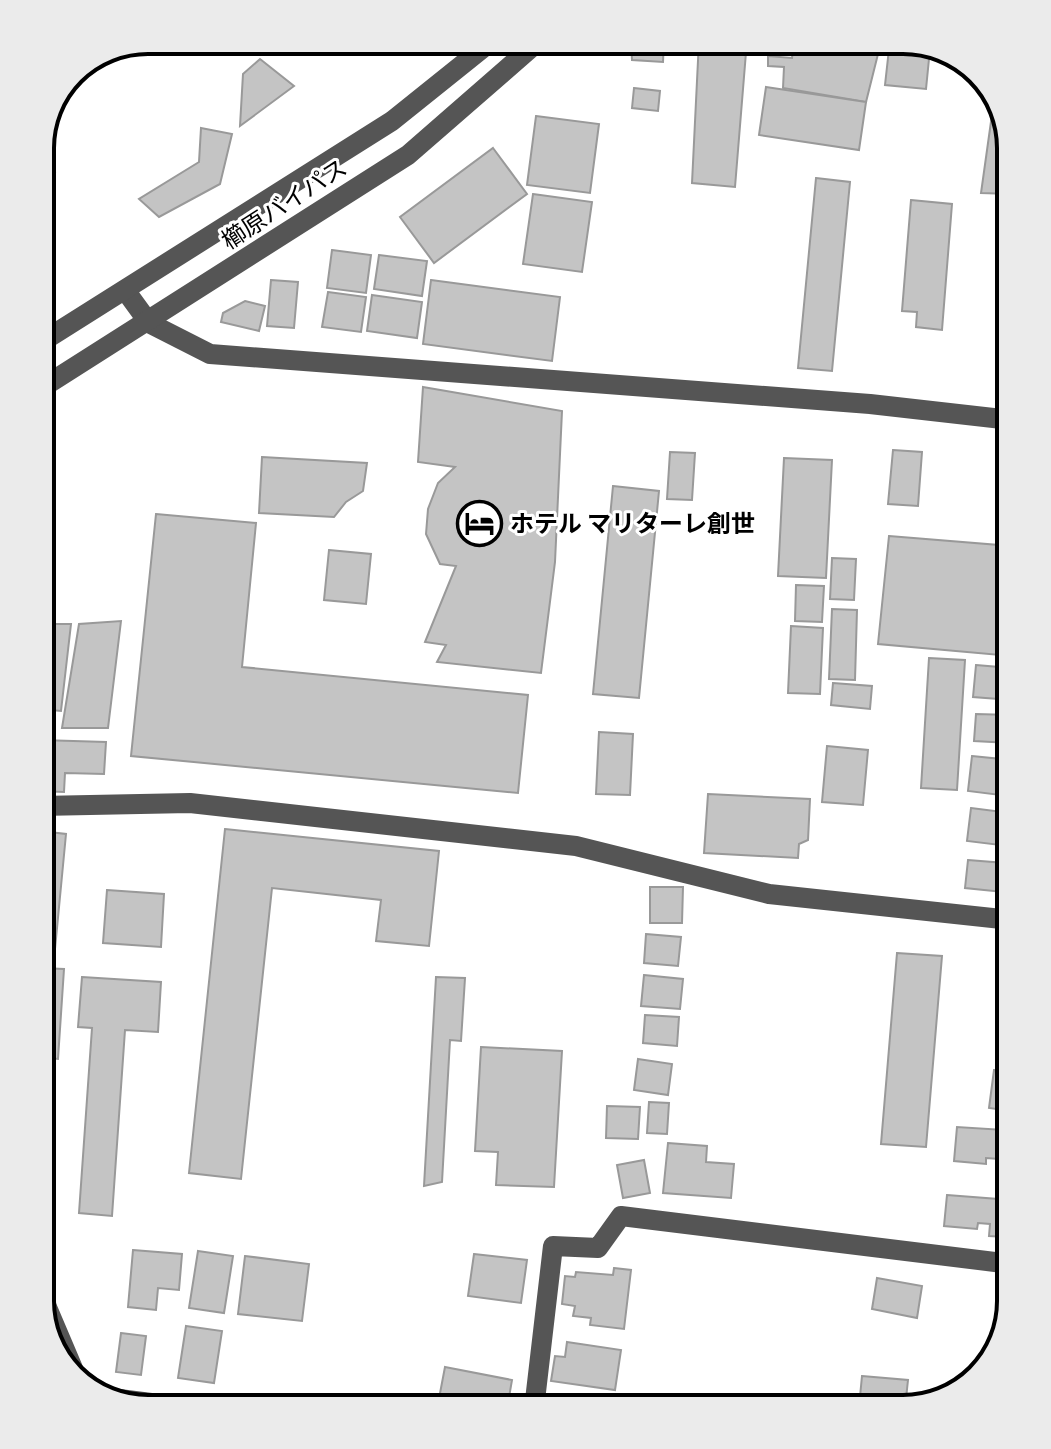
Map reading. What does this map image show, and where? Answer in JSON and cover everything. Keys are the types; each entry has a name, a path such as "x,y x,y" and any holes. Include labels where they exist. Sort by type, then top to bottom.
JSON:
{"street":[{"name":"櫛原バイパス","path":"54,334 392,121 476,54"},
{"name":"櫛原バイパス","path":"54,381 149,323 408,155 524,54"},
{"path":"125,290 149,323 210,354 870,404 997,418"},
{"path":"54,806 190,803 576,846 769,894 997,918"},
{"path":"536,1395 553,1246 598,1248 621,1216 997,1262"}],"building":[{"path":"632,54 663,54 663,62 632,60"},
{"path":"698,54 746,54 735,187 692,183"},
{"path":"792,54 878,54 866,102 783,88 784,67 768,66 768,56 792,58"},
{"path":"888,54 929,58 926,89 885,85"},
{"path":"260,59 294,86 240,126 243,74"},
{"path":"766,87 866,102 859,150 759,135"},
{"path":"634,88 660,91 658,111 632,108"},
{"path":"536,116 599,124 590,193 527,185"},
{"path":"992,117 997,148 997,194 981,193"},
{"path":"201,128 232,134 220,184 159,217 139,199 199,162"},
{"path":"493,148 527,194 434,263 400,217"},
{"path":"816,178 850,182 832,371 798,368"},
{"path":"533,194 592,202 582,272 523,264"},
{"path":"911,200 952,204 942,330 916,327 917,312 902,311"},
{"path":"332,250 371,255 366,293 327,288"},
{"path":"379,255 427,261 422,296 374,289"},
{"path":"271,280 298,282 294,328 267,326"},
{"path":"431,280 560,297 552,361 423,344"},
{"path":"328,292 366,297 361,332 322,327"},
{"path":"372,295 422,302 417,338 367,331"},
{"path":"245,301 265,306 259,331 221,322 223,313"},
{"path":"423,387 562,411 555,562 541,673 437,662 446,645 425,642 456,566 440,564 426,534 428,509 438,483 455,467 418,462"},
{"path":"893,450 922,452 918,506 888,504"},
{"path":"670,452 695,453 692,500 667,499"},
{"path":"262,457 367,463 363,491 346,502 334,517 259,513"},
{"path":"784,458 832,460 826,578 778,576"},
{"path":"613,486 659,491 639,698 593,694"},
{"path":"156,514 256,523 242,667 528,695 518,793 131,756"},
{"path":"889,536 997,545 997,655 878,644"},
{"path":"329,550 371,554 366,604 324,600"},
{"path":"832,558 856,559 854,600 830,599"},
{"path":"796,585 824,586 822,622 795,621"},
{"path":"832,609 857,610 855,680 829,679"},
{"path":"121,621 108,728 62,728 79,624"},
{"path":"54,624 71,624 61,711 54,710"},
{"path":"791,626 823,628 820,694 788,693"},
{"path":"929,658 965,660 957,790 921,788"},
{"path":"976,665 997,667 997,699 973,697"},
{"path":"833,683 872,686 870,709 831,705"},
{"path":"976,714 997,715 997,742 974,741"},
{"path":"599,732 633,734 630,795 596,794"},
{"path":"54,740 106,742 104,774 65,773 64,792 54,792"},
{"path":"827,746 868,750 863,805 822,802"},
{"path":"972,756 997,759 997,795 968,791"},
{"path":"708,794 810,799 808,840 799,844 798,858 704,853"},
{"path":"971,808 997,811 997,845 967,841"},
{"path":"225,829 439,851 429,946 376,941 381,900 272,888 241,1179 189,1173"},
{"path":"54,833 66,834 54,949"},
{"path":"968,860 997,862 997,891 965,888"},
{"path":"650,887 683,887 682,923 650,923"},
{"path":"107,890 164,894 161,947 103,943"},
{"path":"646,934 681,937 678,966 644,963"},
{"path":"897,953 942,956 926,1147 881,1144"},
{"path":"54,969 64,969 58,1059 54,1059"},
{"path":"644,975 683,979 680,1009 641,1006"},
{"path":"82,977 161,982 158,1032 125,1030 112,1216 79,1213 92,1028 78,1027"},
{"path":"436,977 465,978 461,1041 450,1040 442,1182 424,1186"},
{"path":"645,1015 679,1017 677,1046 643,1043"},
{"path":"481,1047 562,1051 554,1187 496,1185 498,1152 475,1151"},
{"path":"638,1059 672,1064 668,1095 634,1090"},
{"path":"994,1070 997,1070 997,1109 989,1108"},
{"path":"649,1102 669,1103 667,1134 647,1133"},
{"path":"607,1106 640,1107 638,1139 606,1138"},
{"path":"957,1127 997,1130 997,1159 986,1158 986,1164 954,1161"},
{"path":"668,1143 707,1146 706,1162 734,1164 731,1198 663,1193"},
{"path":"644,1160 650,1193 623,1198 617,1165"},
{"path":"947,1195 997,1199 997,1236 989,1236 990,1224 978,1223 977,1229 944,1226"},
{"path":"133,1250 182,1254 179,1290 158,1288 156,1310 128,1307"},
{"path":"198,1251 233,1256 224,1313 189,1308"},
{"path":"474,1254 527,1260 521,1303 468,1296"},
{"path":"245,1256 309,1264 302,1321 238,1314"},
{"path":"614,1268 631,1270 624,1329 590,1325 591,1318 573,1316 575,1306 562,1304 565,1276 575,1277 576,1272 613,1275"},
{"path":"877,1278 922,1286 917,1318 872,1309"},
{"path":"186,1326 222,1331 214,1383 178,1378"},
{"path":"121,1333 146,1336 141,1375 116,1372"},
{"path":"567,1342 621,1350 615,1390 551,1381 555,1356 565,1357"},
{"path":"445,1367 512,1380 509,1395 440,1395"},
{"path":"862,1376 908,1380 906,1395 860,1395"}],"place":[{"name":"ホテル マリターレ創世","path":"479,523"}]}
